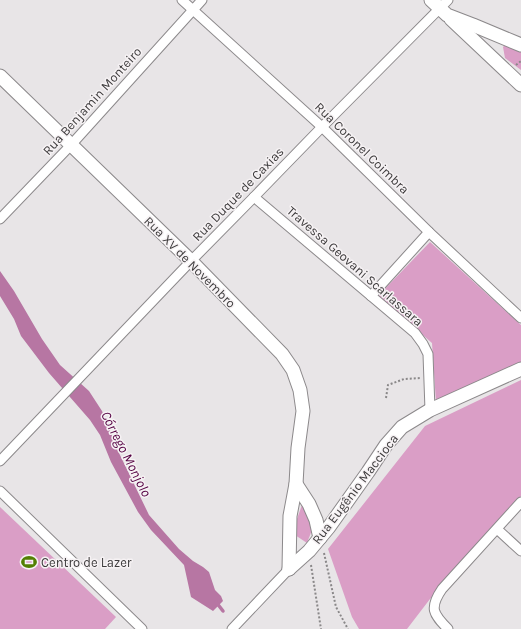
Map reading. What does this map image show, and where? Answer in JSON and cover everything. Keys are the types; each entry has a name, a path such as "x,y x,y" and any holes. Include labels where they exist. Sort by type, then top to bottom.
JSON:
{"street":[{"name":"Rua Coronel Coimbra","path":"182,0 322,127 428,232 521,318"},
{"name":"Rua Benjamin Monteiro","path":"0,219 71,145 202,0"},
{"path":"441,6 521,45"},
{"path":"441,6 521,85"},
{"name":"Rua Duque de Caxias","path":"0,461 191,261 441,6"},
{"path":"495,61 497,52 507,39"},
{"name":"Rua XV de Novembro","path":"0,76 191,261 282,354 293,370 300,390 302,411 296,484 290,516 289,569"},
{"name":"Travessa Geovani Scarlassara","path":"254,197 415,333 424,344 428,354 430,410"},
{"path":"371,296 428,232"},
{"name":"Rua Eugênio Maccioca","path":"232,629 320,538 386,445 402,427 430,410 521,369"},
{"path":"296,484 309,504 316,520 320,538"},
{"path":"0,491 136,627"},
{"path":"448,629 440,621 434,609 436,597 521,502"},
{"path":"497,528 521,551"}],"path":[{"path":"386,398 388,385 404,378 429,376"},
{"path":"320,538 336,607 348,629"},
{"path":"309,551 321,629"}],"shaded area":[{"path":"509,40 521,46 521,70 505,58 503,47"},
{"path":"430,242 521,325 521,364 436,402 432,343 378,296"},
{"path":"0,271 60,365 89,391 102,411 119,453 149,515 179,549 209,572 215,590 221,596 223,601 213,611 191,597 184,565 151,530 138,512 111,462 100,435 90,420 49,373 21,336 14,319 0,296"},
{"path":"521,380 521,496 430,599 407,629 359,629 352,617 328,549 425,426"},
{"path":"303,502 315,522 307,543 292,533"},
{"name":"Centro de Lazer","path":"0,507 116,617 105,629 0,629"}],"waterway":[{"name":"Córrego Monjolo","path":"216,602 223,611"}],"place":[{"name":"Centro de Lazer","path":"29,562"}]}
